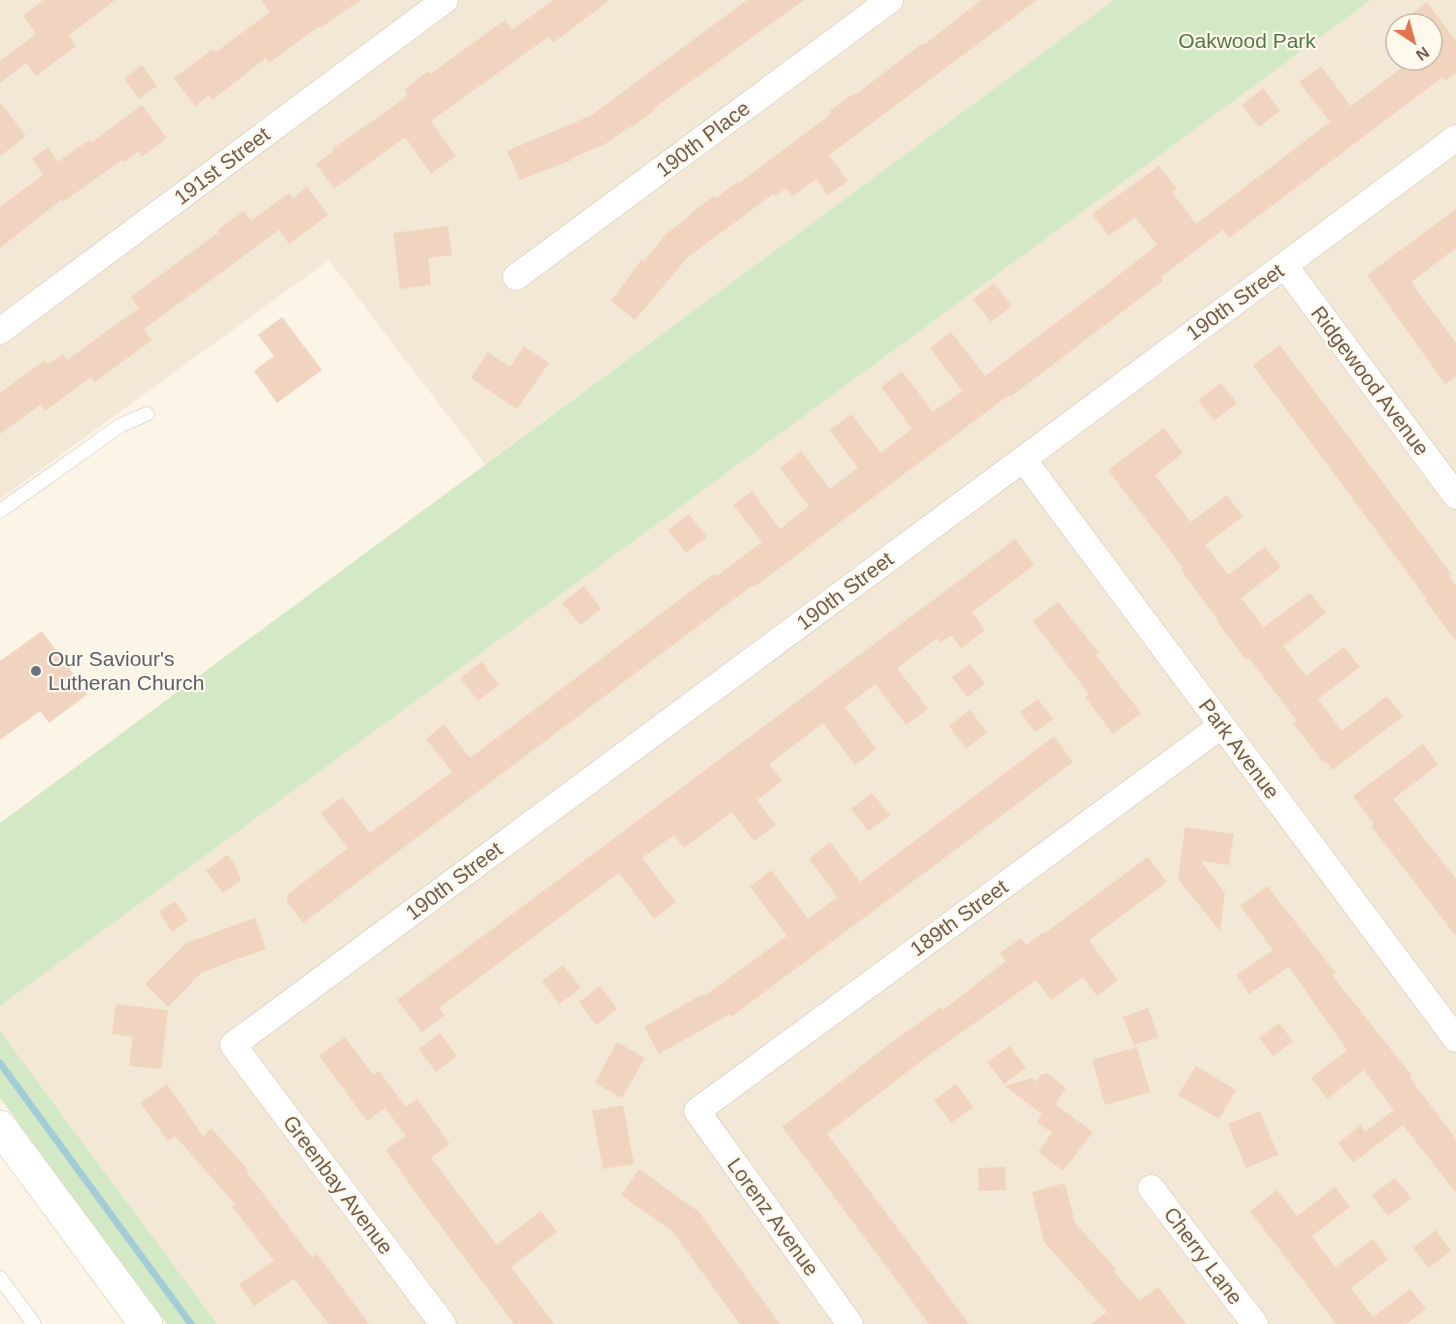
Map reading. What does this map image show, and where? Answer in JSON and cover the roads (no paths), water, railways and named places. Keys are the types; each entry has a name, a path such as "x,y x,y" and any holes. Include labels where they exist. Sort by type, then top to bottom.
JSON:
{"main road":[{"path":"0,1128 136,1320"}],"street":[{"name":"191st Street","path":"0,331 445,0"},
{"name":"190th Place","path":"516,277 890,0"},
{"name":"190th Street","path":"233,1045 1456,138"},
{"name":"Ridgewood Avenue","path":"1285,266 1456,496"},
{"name":"Park Avenue","path":"1023,459 1456,1039"},
{"name":"189th Street","path":"697,1111 1221,726"},
{"name":"Greenbay Avenue","path":"233,1045 443,1324"},
{"name":"Lorenz Avenue","path":"697,1111 850,1324"},
{"name":"Cherry Lane","path":"1151,1188 1255,1324"}],"lane":[{"path":"0,511 121,425 147,414"},
{"path":"0,1278 34,1324"}],"waterway":[{"path":"0,1063 191,1324"}],"place":[{"name":"Our Saviour's Lutheran Church","path":"36,671"}],"park label":[{"name":"Oakwood Park","path":"1247,41"}]}
